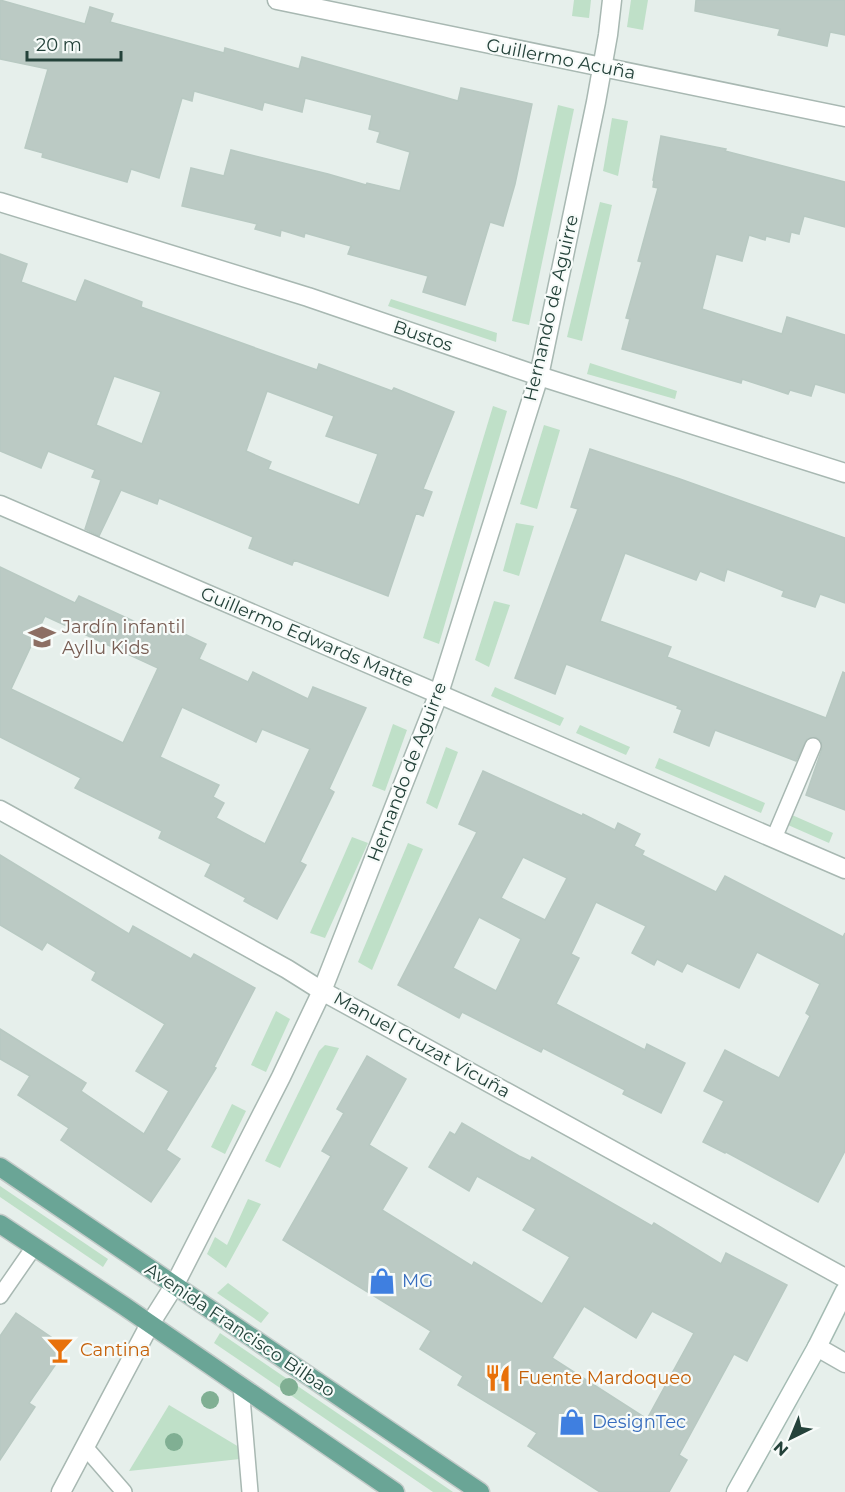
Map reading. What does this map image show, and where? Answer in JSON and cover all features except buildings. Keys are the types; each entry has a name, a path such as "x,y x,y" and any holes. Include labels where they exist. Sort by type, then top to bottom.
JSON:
{"main road":[{"name":"Avenida Francisco Bilbao","path":"0,1167 480,1492"},
{"path":"0,1224 241,1386 389,1491"}],"street":[{"name":"Guillermo Acuña","path":"277,0 845,117"},
{"name":"Hernando de Aguirre","path":"61,1492 150,1324 174,1286 282,1077 322,991 439,693 539,376 596,102 612,0"},
{"name":"Bustos","path":"0,202 308,297 539,376 845,473"},
{"name":"Guillermo Edwards Matte","path":"0,505 845,869"},
{"name":"Manuel Cruzat Vicuña","path":"0,810 287,969 322,991 845,1278"},
{"path":"736,1492 817,1347 845,1291"},
{"path":"817,1347 845,1363"}],"lane":[{"path":"774,838 813,746"},
{"path":"0,1296 34,1247"},
{"path":"241,1386 250,1492"},
{"path":"85,1447 124,1492"}],"green space":[{"path":"574,0 591,0 589,18 572,16"},
{"path":"631,0 648,0 643,30 627,27"},
{"path":"558,105 574,109 529,325 512,321"},
{"path":"612,118 628,121 618,176 603,171"},
{"path":"600,202 612,205 582,341 567,337"},
{"path":"391,299 497,333 496,342 388,306"},
{"path":"590,363 677,391 675,399 587,374"},
{"path":"493,406 507,411 439,644 423,638"},
{"path":"544,425 560,430 537,509 520,504"},
{"path":"516,523 534,526 519,576 503,571"},
{"path":"494,601 510,605 489,667 475,660"},
{"path":"495,687 564,718 560,726 491,696"},
{"path":"393,724 407,730 385,791 372,786"},
{"path":"580,725 630,747 626,755 576,733"},
{"path":"446,747 458,752 437,809 426,803"},
{"path":"659,758 765,803 761,813 655,768"},
{"path":"792,815 833,833 829,843 788,825"},
{"path":"352,837 368,843 325,938 310,933"},
{"path":"408,843 423,849 372,970 358,962"},
{"path":"276,1011 290,1019 266,1072 251,1065"},
{"path":"325,1045 339,1048 280,1168 265,1161 319,1051"},
{"path":"232,1104 246,1111 225,1154 211,1147"},
{"path":"0,1186 108,1259 103,1267 0,1197"},
{"path":"248,1199 261,1204 226,1268 207,1254 215,1237 227,1245"},
{"path":"228,1283 269,1313 261,1323 217,1293"},
{"path":"220,1333 453,1492 433,1492 214,1343"},
{"path":"169,1405 239,1447 240,1459 129,1471"}],"place":[{"name":"Jardín infantil Ayllu Kids","path":"42,637"},
{"name":"MG","path":"382,1281"},
{"name":"Cantina","path":"60,1350"},
{"name":"Fuente Mardoqueo","path":"498,1378"},
{"name":"DesignTec","path":"572,1422"}]}
